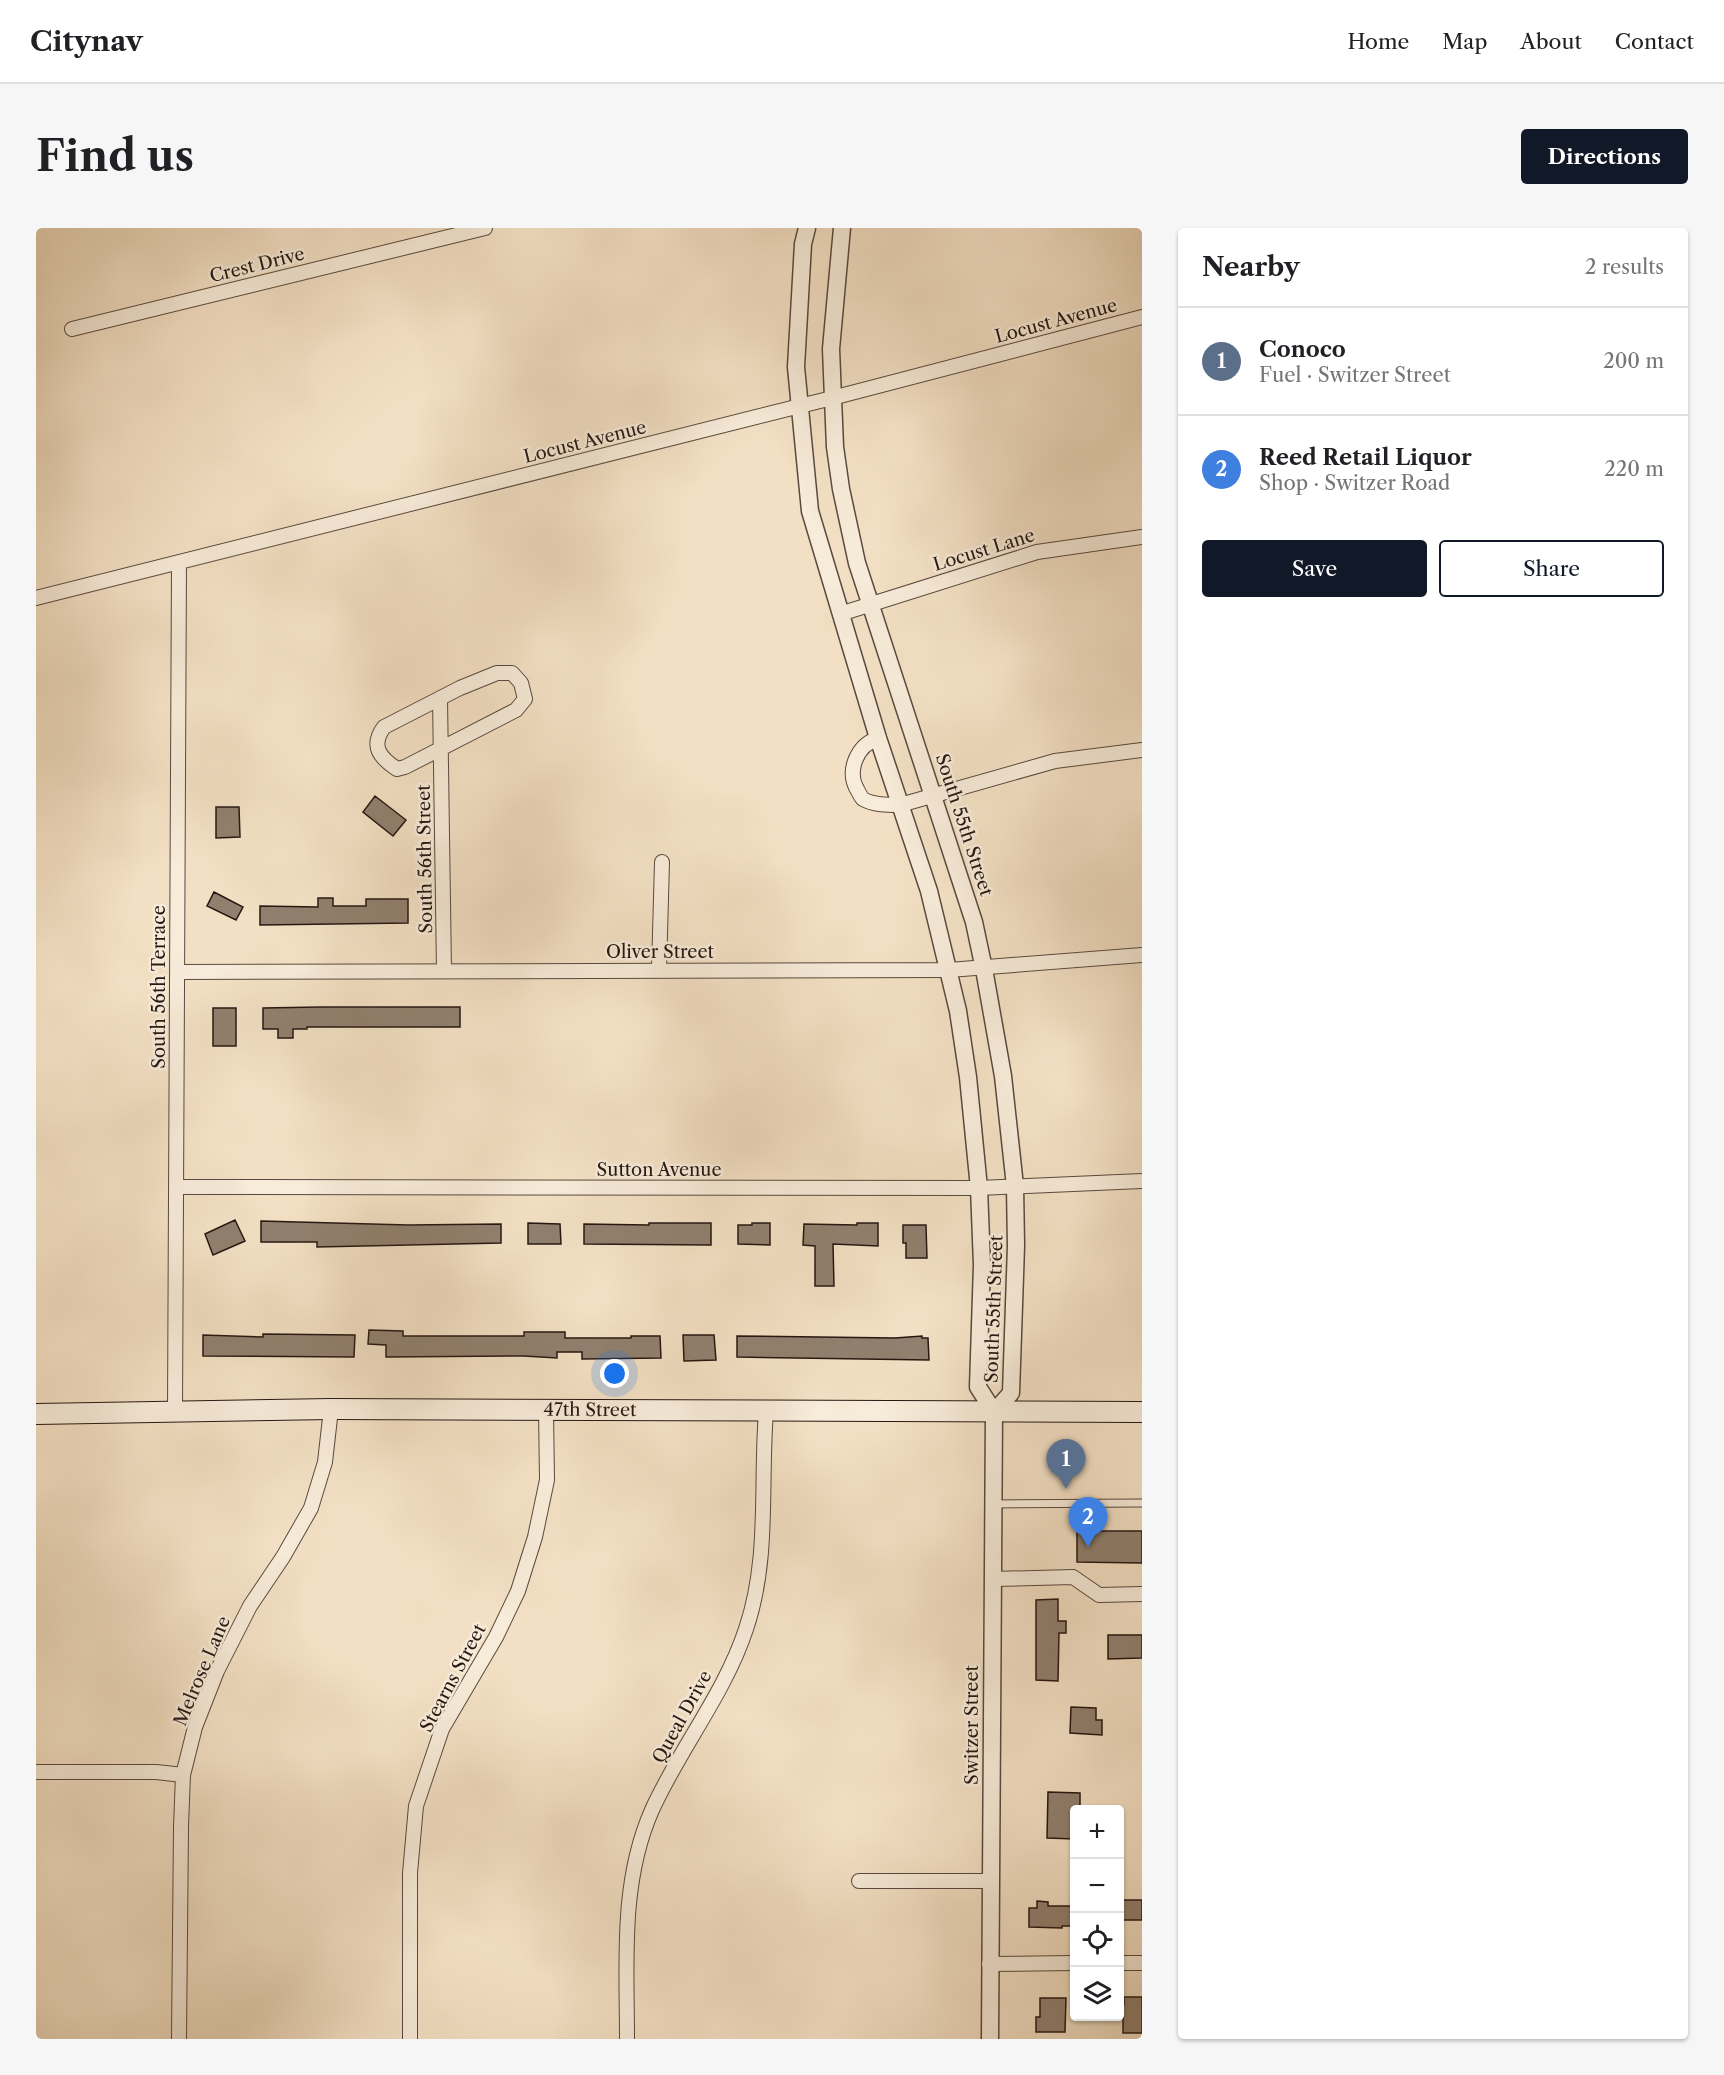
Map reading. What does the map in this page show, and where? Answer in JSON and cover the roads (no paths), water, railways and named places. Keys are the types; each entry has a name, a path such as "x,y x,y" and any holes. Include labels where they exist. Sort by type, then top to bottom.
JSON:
{"main road":[{"name":"47th Street","path":"36,1414 331,1409 1142,1413"}],"street":[{"name":"Crest Drive","path":"72,329 485,228"},
{"name":"South 55th Street","path":"807,228 796,366 810,511 878,738 928,891 958,1011 968,1077 979,1188 982,1265 978,1387 994,1412 1011,1393 1016,1246 1015,1186 1003,1076 974,922 857,563 841,489 835,447 831,349 842,228"},
{"name":"Locust Avenue","path":"36,598 832,398 1142,317"},
{"name":"Locust Lane","path":"840,614 1037,552 1142,537"},
{"name":"South 56th Terrace","path":"175,1411 179,562"},
{"name":"South 56th Street","path":"497,673 512,673 521,683 525,699 516,710 441,748 397,769 383,760 378,749 378,735 384,727 440,698 497,673"},
{"name":"South 56th Street","path":"440,698 444,970"},
{"path":"878,738 862,750 852,766 852,781 862,798 883,805 900,805 1055,761 1142,750"},
{"path":"659,970 662,862"},
{"name":"Oliver Street","path":"178,972 949,970 1142,955"},
{"name":"Sutton Avenue","path":"177,1187 979,1188 1142,1181"},
{"name":"Melrose Lane","path":"179,2039 183,1775 195,1727 217,1671 250,1606 283,1557 311,1508 325,1462 331,1409"},
{"name":"Stearns Street","path":"410,2039 410,1873 416,1806 442,1729 496,1637 518,1591 534,1537 547,1480 546,1410"},
{"name":"Queal Drive","path":"627,2039 627,1925 630,1888 639,1846 651,1811 728,1672 746,1629 758,1585 763,1539 766,1412"},
{"name":"Switzer Street","path":"990,2039 994,1412"},
{"path":"993,1580 1073,1577 1099,1595 1142,1594"},
{"path":"36,1772 156,1772 183,1775"},
{"path":"860,1881 990,1881"},
{"path":"1124,1963 1142,1963"},
{"path":"989,1964 1070,1964"}],"lane":[{"path":"993,1504 1142,1503"}],"place":[{"name":"Conoco","path":"1066,1489"},
{"name":"Reed Retail Liquor","path":"1088,1547"}]}
